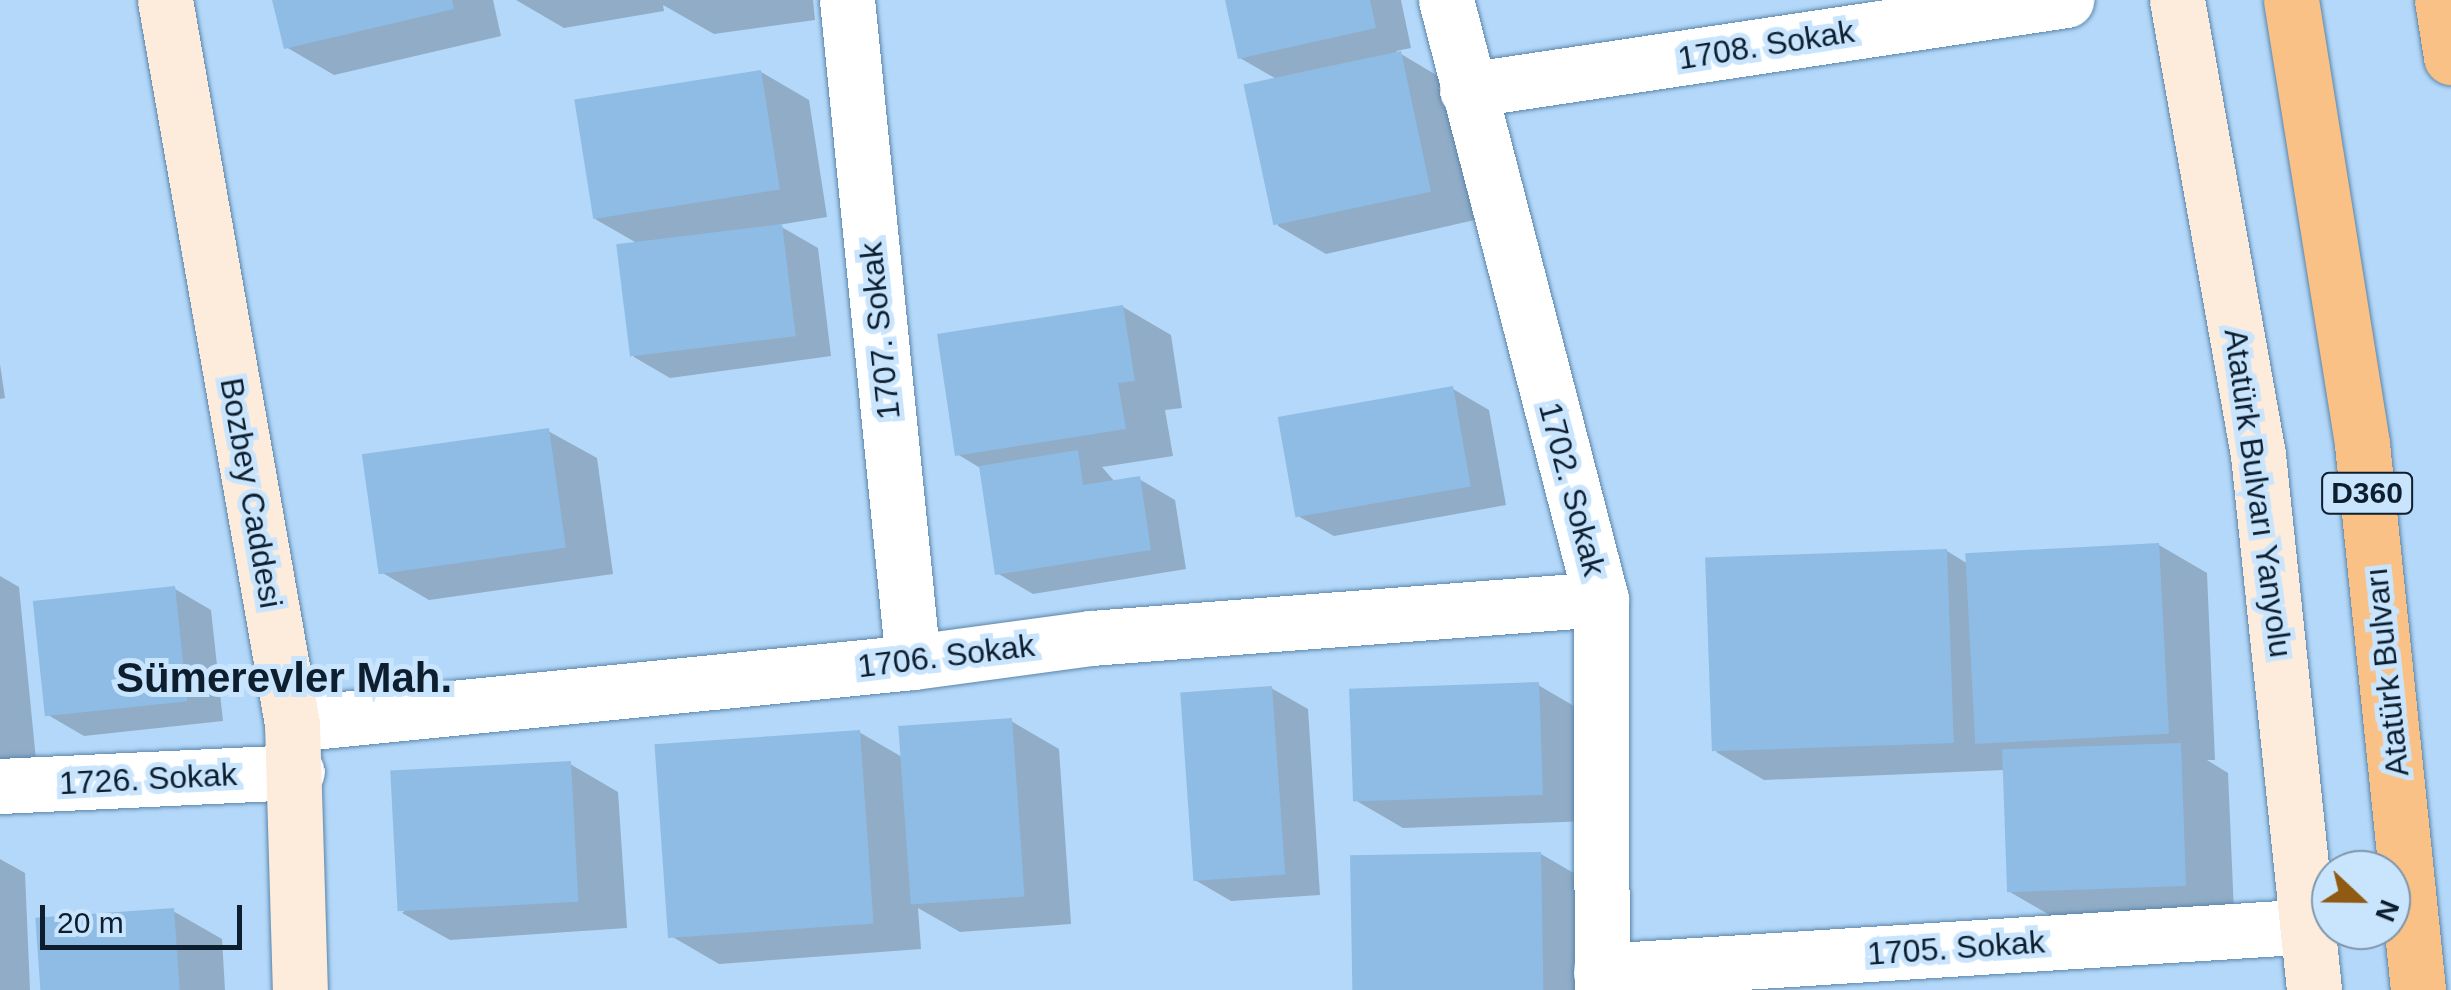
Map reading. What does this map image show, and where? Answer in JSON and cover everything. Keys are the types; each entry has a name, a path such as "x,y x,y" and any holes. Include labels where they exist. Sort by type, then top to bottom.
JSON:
{"highway":[{"name":"Atatürk Bulvarı","path":"2291,0 2362,444 2418,990"},
{"path":"2442,0 2451,57"}],"street":[{"name":"Bozbey Caddesi","path":"165,0 294,748 300,990"},
{"name":"1707. Sokak","path":"847,0 912,662"},
{"name":"1702. Sokak","path":"1446,0 1602,598 1601,980"},
{"name":"1708. Sokak","path":"1467,90 2066,0"},
{"name":"Atatürk Bulvarı Yanyolu","path":"2177,0 2258,455 2311,917"},
{"name":"1706. Sokak","path":"294,748 1091,638 1602,598"},
{"name":"1726. Sokak","path":"0,786 294,748"},
{"name":"1705. Sokak","path":"1601,980 2311,926"},
{"name":"Atatürk Bulvarı Yanyolu","path":"2313,950 2314,990"}],"building":[{"path":"272,0 452,0 454,9 284,49"},
{"path":"1225,0 1370,0 1376,28 1238,59"},
{"path":"1401,51 1431,192 1273,225 1244,84"},
{"path":"761,70 780,190 593,219 574,100"},
{"path":"782,224 796,336 630,357 616,244"},
{"path":"1123,305 1135,381 1118,383 1126,429 955,456 937,334"},
{"path":"1453,386 1471,486 1295,517 1278,417"},
{"path":"549,428 566,548 379,574 362,454"},
{"path":"1078,450 1083,485 1140,476 1151,550 995,575 979,466"},
{"path":"2159,543 2169,734 1975,744 1965,553"},
{"path":"1947,549 1954,743 1712,751 1705,557"},
{"path":"175,586 187,701 45,716 33,601"},
{"path":"1539,682 1543,795 1353,802 1349,689"},
{"path":"1272,686 1285,875 1193,881 1180,692"},
{"path":"1012,718 1024,897 911,905 898,726"},
{"path":"860,730 874,924 668,938 655,744"},
{"path":"2181,743 2186,886 2007,892 2002,749"},
{"path":"571,761 578,902 398,911 390,770"},
{"path":"1541,852 1543,990 1352,990 1350,855"},
{"path":"174,908 180,990 40,990 35,918"}],"district":[{"name":"Sümerevler Mah.","path":"284,678"}]}
